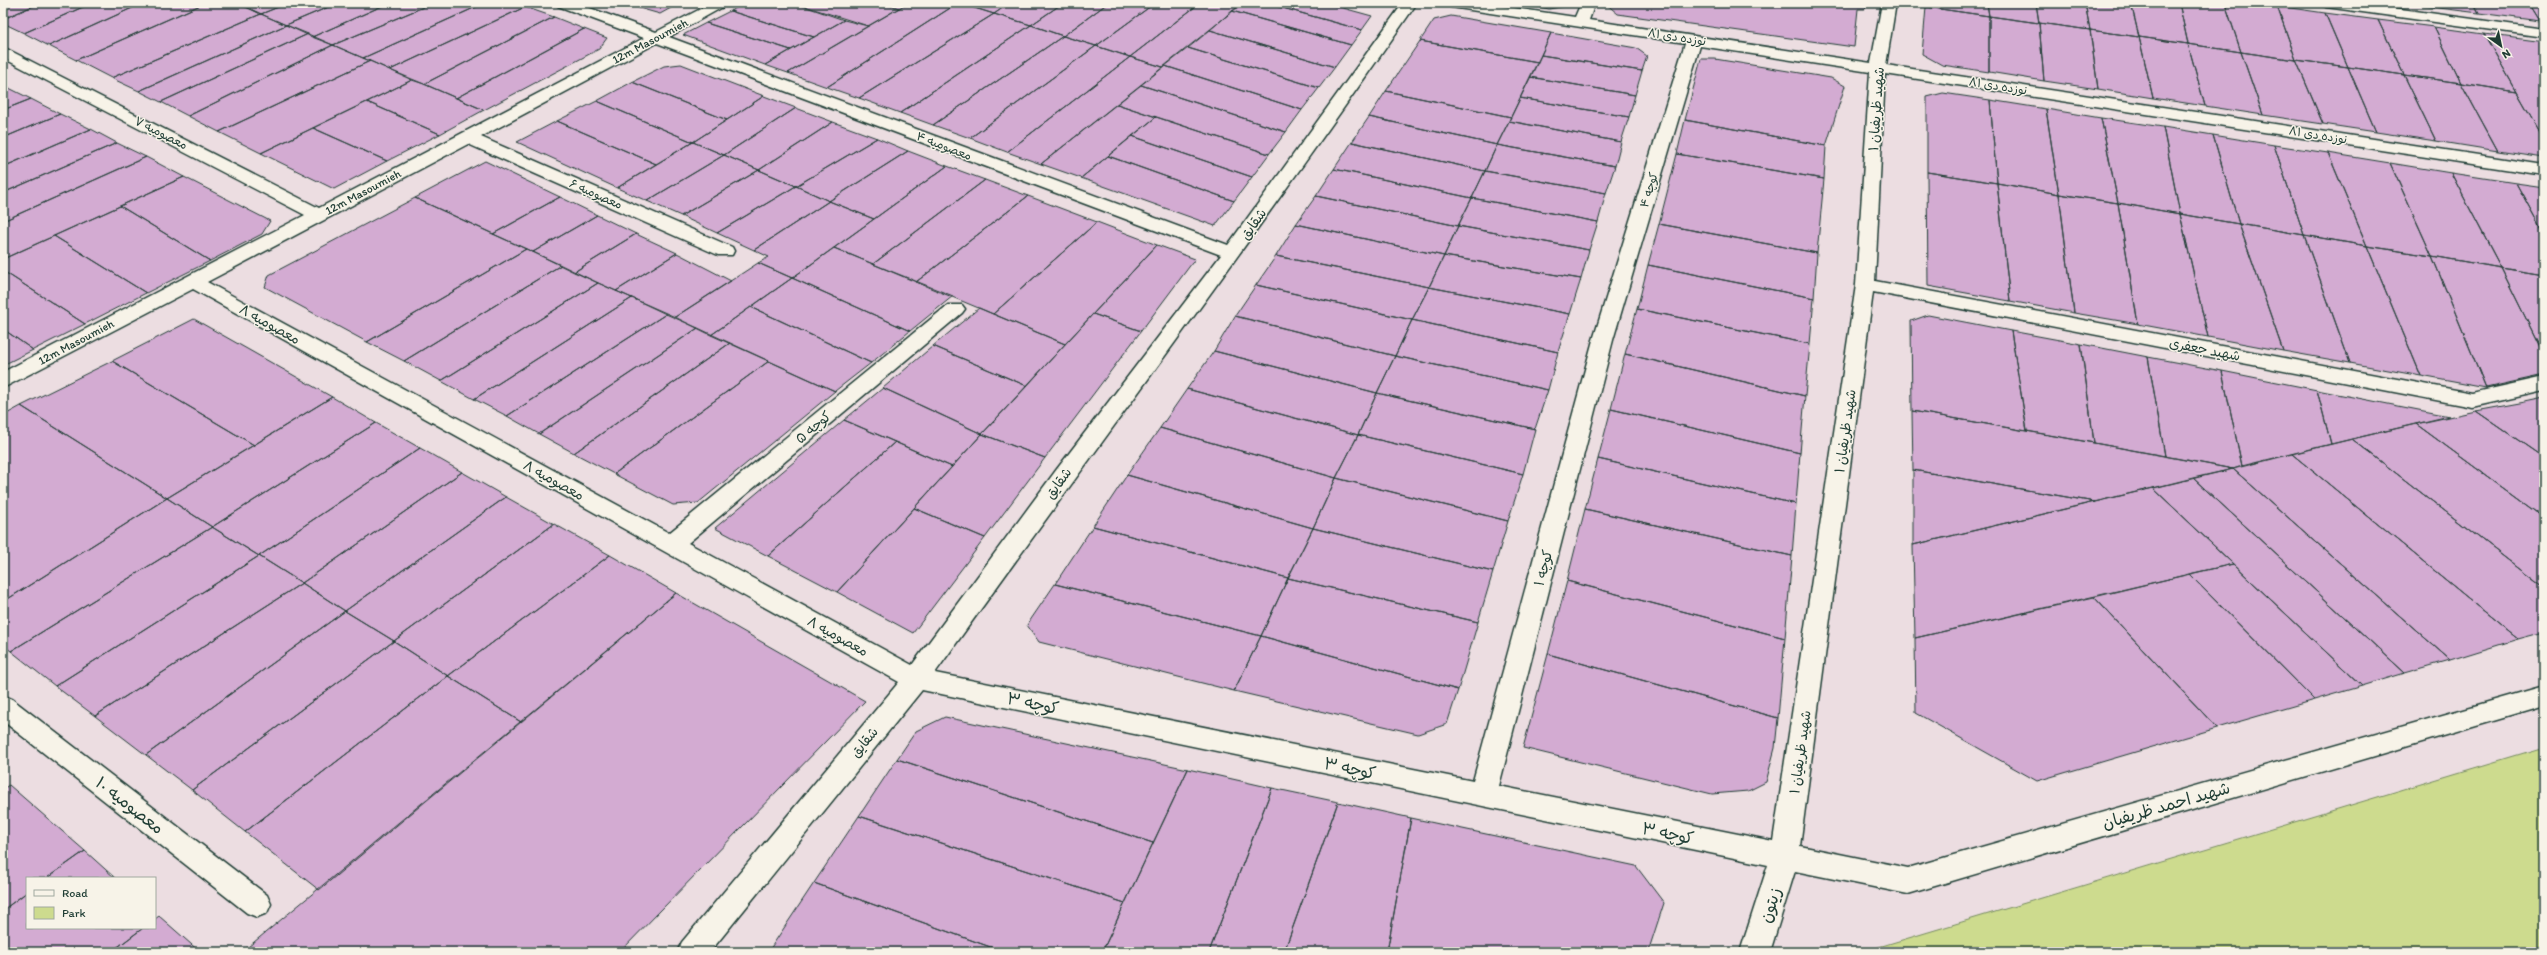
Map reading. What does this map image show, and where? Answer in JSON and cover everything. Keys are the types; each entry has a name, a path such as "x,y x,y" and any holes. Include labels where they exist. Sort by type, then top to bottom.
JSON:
{"street":[{"name":"معصومیه ۴","path":"563,3 1232,253"},
{"name":"12m Masoumieh","path":"3,380 722,3"},
{"name":"شقایق","path":"692,952 916,679 1065,474 1232,253 1410,3"},
{"name":"نوزده دی ۸۱","path":"1451,3 1878,67 2544,170"},
{"path":"1580,23 1588,3"},
{"name":"شهید ظریفیان ۱","path":"1785,857 1865,285 1878,67 1889,3"},
{"path":"2326,3 2544,33"},
{"name":"کوچه ۴","path":"1603,340 1694,40"},
{"name":"معصومیه ۷","path":"3,52 319,215"},
{"name":"معصومیه ۶","path":"467,137 725,250"},
{"name":"معصومیه ۸","path":"192,281 916,679"},
{"name":"شهید جعفری","path":"1865,285 2472,400 2544,384"},
{"name":"کوچه ۵","path":"671,544 955,309"},
{"name":"کوچه ۱","path":"1483,795 1603,340"},
{"name":"کوچه ۳","path":"916,679 1785,857"},
{"name":"شهید احمد ظریفیان","path":"1785,857 1908,881 2544,696"},
{"name":"معصومیه ۱۰","path":"3,706 257,904"},
{"name":"زيتون","path":"1755,952 1785,857"}],"green space":[{"path":"2544,747 2544,952 1866,952 1872,949"}],"building":[{"path":"3,3 40,3 3,19"},
{"path":"40,3 92,3 24,33 3,23 3,19"},
{"path":"92,3 143,3 49,46 24,33"},
{"path":"143,3 205,3 76,60 49,46"},
{"path":"205,3 237,3 261,14 111,78 76,60"},
{"path":"288,3 261,14 240,4"},
{"path":"288,3 338,3 286,25 261,14"},
{"path":"338,3 389,3 312,37 286,25"},
{"path":"389,3 433,3 333,45 312,37"},
{"path":"433,3 485,3 363,58 333,45"},
{"path":"485,3 516,3 525,7 390,70 363,58"},
{"path":"627,3 680,3 660,14 625,4"},
{"path":"746,3 795,3 844,20 814,37 730,11"},
{"path":"795,3 881,3 899,8 868,26"},
{"path":"881,3 908,3 899,8"},
{"path":"908,3 958,3 827,87 788,73"},
{"path":"958,3 994,14 859,98 827,87"},
{"path":"960,3 1010,3 994,14"},
{"path":"1010,3 1063,3 1031,25 994,14"},
{"path":"1063,3 1108,3 1063,36 1031,25"},
{"path":"1108,3 1155,3 1096,46 1063,36"},
{"path":"1155,3 1200,3 1130,57 1096,46"},
{"path":"1200,3 1243,3 1163,67 1130,57"},
{"path":"1243,3 1265,3 1362,30 1351,45 1232,11"},
{"path":"1265,3 1325,3 1372,16 1362,30"},
{"path":"1518,3 1567,3 1566,6 1549,9"},
{"path":"1605,3 1867,3 1865,9 1858,9 1854,47 1618,14"},
{"path":"1927,3 1987,3 1989,16 1926,7"},
{"path":"1987,3 2036,3 2039,23 1989,16"},
{"path":"2036,3 2085,3 2090,30 2039,23"},
{"path":"2085,3 2131,3 2139,37 2090,30"},
{"path":"2131,3 2179,3 2188,44 2139,37"},
{"path":"2179,3 2225,3 2241,52 2188,44"},
{"path":"2225,3 2277,6 2296,60 2241,52"},
{"path":"2422,3 2474,3 2479,13 2423,6"},
{"path":"2474,3 2529,3 2540,21 2479,13"},
{"path":"2529,3 2544,3 2544,22 2540,21"},
{"path":"2277,6 2325,13 2348,67 2296,60"},
{"path":"525,7 554,17 424,84 390,70"},
{"path":"1926,7 1989,16 1989,72 1942,65 1922,54"},
{"path":"730,11 814,37 791,50 706,23"},
{"path":"1232,11 1351,45 1335,67 1210,30"},
{"path":"2325,13 2378,20 2404,75 2348,67"},
{"path":"261,14 286,25 139,91 111,78"},
{"path":"994,14 1031,25 900,113 859,98"},
{"path":"1451,16 1551,33 1538,62 1420,41 1434,20"},
{"path":"1989,16 2039,23 2044,81 1989,72"},
{"path":"554,17 584,29 456,98 424,84"},
{"path":"844,20 868,26 788,73 765,65"},
{"path":"2378,20 2434,27 2461,83 2404,75"},
{"path":"706,23 791,50 765,65 683,35"},
{"path":"2039,23 2090,30 2098,89 2044,81"},
{"path":"286,25 308,34 161,102 139,91"},
{"path":"1031,25 1063,36 933,125 900,113"},
{"path":"2434,27 2484,34 2517,92 2461,83"},
{"path":"584,29 607,38 599,49 484,110 456,98"},
{"path":"1210,30 1335,67 1319,88 1188,48"},
{"path":"2090,30 2139,37 2153,98 2098,89"},
{"path":"1551,33 1636,48 1647,56 1642,71 1541,55"},
{"path":"308,34 333,45 188,116 161,102"},
{"path":"2484,34 2544,42 2544,139 2517,92"},
{"path":"1063,36 1096,46 970,138 933,125"},
{"path":"2139,37 2188,44 2205,106 2153,98"},
{"path":"1420,41 1538,62 1511,117 1386,91"},
{"path":"2188,44 2241,52 2263,115 2205,106"},
{"path":"333,45 370,61 219,132 188,116"},
{"path":"1096,46 1130,57 1007,152 970,138"},
{"path":"1188,48 1319,88 1302,110 1165,66"},
{"path":"2241,52 2296,60 2323,124 2263,115"},
{"path":"1541,55 1642,71 1635,95 1530,77"},
{"path":"1130,57 1163,67 1041,164 1007,152"},
{"path":"1701,59 1715,59 1831,78 1845,86 1826,146 1685,120"},
{"path":"2296,60 2348,67 2376,132 2323,124"},
{"path":"370,61 412,80 261,153 219,132"},
{"path":"681,64 764,96 727,120 632,82 664,66"},
{"path":"1165,66 1302,110 1286,132 1141,85"},
{"path":"2348,67 2404,75 2436,141 2376,132"},
{"path":"2404,75 2461,83 2498,151 2436,141"},
{"path":"1530,77 1635,95 1629,117 1520,98"},
{"path":"412,80 484,110 440,134 367,102"},
{"path":"632,82 727,120 693,142 597,101"},
{"path":"2461,83 2517,92 2544,139 2544,158 2498,151"},
{"path":"3,85 31,99 3,110"},
{"path":"1141,85 1286,132 1269,154 1117,104"},
{"path":"1386,91 1511,117 1497,145 1369,117"},
{"path":"1943,93 1990,100 1997,183 1927,172 1927,97"},
{"path":"764,96 796,108 724,155 693,142"},
{"path":"1520,98 1629,117 1621,142 1509,121"},
{"path":"31,99 60,114 3,138 3,110"},
{"path":"1990,100 2046,109 2059,194 1997,183"},
{"path":"597,101 693,142 656,164 557,121"},
{"path":"367,102 440,134 387,161 313,128"},
{"path":"1117,104 1156,117 1081,178 1041,164"},
{"path":"796,108 833,122 759,170 724,155"},
{"path":"2046,109 2101,118 2118,203 2059,194"},
{"path":"60,114 91,129 3,167 3,138"},
{"path":"1156,117 1269,154 1252,177 1132,136"},
{"path":"1369,117 1497,145 1485,171 1352,142"},
{"path":"2101,118 2163,127 2180,214 2118,203"},
{"path":"1685,120 1826,146 1824,179 1677,154"},
{"path":"557,121 656,164 617,188 517,142"},
{"path":"1509,121 1621,142 1615,166 1497,145"},
{"path":"833,122 877,138 796,186 759,170"},
{"path":"2163,127 2213,135 2239,224 2180,214"},
{"path":"313,128 387,161 334,189 261,153"},
{"path":"91,129 117,143 3,193 3,167"},
{"path":"2213,135 2274,145 2304,235 2239,224"},
{"path":"1132,136 1252,177 1234,201 1108,156"},
{"path":"877,138 908,151 829,201 796,186"},
{"path":"693,142 724,155 647,201 617,188"},
{"path":"1352,142 1485,171 1472,198 1334,169"},
{"path":"117,143 146,157 3,221 3,193"},
{"path":"1497,145 1615,166 1606,193 1485,171"},
{"path":"2274,145 2328,153 2367,246 2304,235"},
{"path":"908,151 947,166 874,219 829,201"},
{"path":"2328,153 2390,163 2432,256 2367,246"},
{"path":"1677,154 1824,179 1817,253 1659,224"},
{"path":"724,155 759,170 681,216 647,201"},
{"path":"1108,156 1234,201 1215,226 1081,178"},
{"path":"146,157 184,177 3,259 3,221"},
{"path":"485,161 560,197 493,234 415,198"},
{"path":"2390,163 2451,173 2501,268 2432,256"},
{"path":"947,166 985,180 873,264 834,248"},
{"path":"1334,169 1472,198 1458,226 1316,196"},
{"path":"759,170 796,186 717,233 681,216"},
{"path":"1485,171 1606,193 1598,222 1472,198"},
{"path":"1927,172 1997,183 2010,301 1928,286"},
{"path":"2451,173 2516,183 2544,234 2544,275 2501,268"},
{"path":"184,177 270,221 262,234 210,261 120,206"},
{"path":"985,180 1028,196 916,282 873,264"},
{"path":"1997,183 2059,194 2074,313 2010,301"},
{"path":"2516,183 2544,187 2544,234"},
{"path":"796,186 829,201 754,250 717,233"},
{"path":"2059,194 2118,203 2138,324 2074,313"},
{"path":"1028,196 1097,222 993,314 916,282"},
{"path":"1316,196 1458,226 1444,256 1296,224"},
{"path":"560,197 597,215 533,252 493,234"},
{"path":"415,198 526,249 367,342 265,287 269,275"},
{"path":"1472,198 1598,222 1589,250 1458,226"},
{"path":"829,201 874,219 792,278 758,263 769,257 754,250"},
{"path":"2118,203 2180,214 2208,337 2138,324"},
{"path":"120,206 210,261 146,293 54,236"},
{"path":"2180,214 2239,224 2283,351 2208,337"},
{"path":"597,215 636,234 574,272 533,252"},
{"path":"1097,222 1157,245 1065,344 993,314"},
{"path":"1296,224 1444,256 1429,287 1276,256"},
{"path":"1659,224 1817,253 1814,298 1648,265"},
{"path":"2239,224 2304,235 2350,363 2283,351"},
{"path":"1458,226 1589,250 1581,279 1444,256"},
{"path":"636,234 677,253 616,291 574,272"},
{"path":"2304,235 2367,246 2421,376 2350,363"},
{"path":"54,236 146,293 85,324 3,271 3,259"},
{"path":"1157,245 1195,259 1141,331 1093,314"},
{"path":"2367,246 2432,256 2486,388 2421,376"},
{"path":"834,248 953,296 910,331 792,278"},
{"path":"526,249 561,265 404,361 367,342"},
{"path":"677,253 731,281 675,317 616,291"},
{"path":"1276,256 1429,287 1412,320 1256,285"},
{"path":"1444,256 1581,279 1570,314 1429,287"},
{"path":"2432,256 2501,268 2544,355 2544,375 2486,388"},
{"path":"758,263 792,278 711,335 675,317"},
{"path":"561,265 598,283 441,381 404,361"},
{"path":"1648,265 1814,298 1810,344 1637,309"},
{"path":"2501,268 2544,275 2544,355"},
{"path":"3,271 85,324 33,350 3,329"},
{"path":"792,278 910,331 871,363 751,307"},
{"path":"598,283 632,298 474,399 441,381"},
{"path":"1256,285 1412,320 1395,356 1235,316"},
{"path":"1429,287 1570,314 1558,352 1412,320"},
{"path":"632,298 666,314 507,416 474,399"},
{"path":"751,307 871,363 835,391 711,335"},
{"path":"979,308 1065,344 1027,386 933,346"},
{"path":"1637,309 1810,344 1805,396 1625,354"},
{"path":"666,314 698,328 539,434 507,416"},
{"path":"1093,314 1141,331 1045,458 982,434"},
{"path":"1928,315 2011,331 2027,431 1912,411 1911,321"},
{"path":"1235,316 1395,356 1377,393 1214,351"},
{"path":"194,319 332,397 254,445 112,361"},
{"path":"1412,320 1558,352 1548,390 1395,356"},
{"path":"698,328 730,343 574,453 539,434"},
{"path":"3,329 33,350 3,365"},
{"path":"2011,331 2081,344 2094,443 2027,431"},
{"path":"730,343 769,361 614,474 574,453"},
{"path":"2081,344 2148,357 2165,456 2094,443"},
{"path":"933,346 1027,386 982,434 883,388"},
{"path":"1214,351 1377,393 1358,435 1187,389"},
{"path":"1625,354 1805,396 1800,453 1611,409"},
{"path":"1395,356 1548,390 1535,429 1377,393"},
{"path":"2148,357 2222,371 2242,466 2233,469 2165,456"},
{"path":"112,361 254,445 167,498 21,406"},
{"path":"769,361 835,391 698,503 673,505 614,474"},
{"path":"2222,371 2317,390 2331,444 2242,466"},
{"path":"883,388 982,434 952,467 844,420"},
{"path":"1187,389 1358,435 1336,478 1160,428"},
{"path":"2317,390 2449,416 2331,444"},
{"path":"1377,393 1535,429 1523,474 1358,435"},
{"path":"332,397 376,423 212,527 167,498"},
{"path":"2544,398 2544,458 2476,411 2525,402"},
{"path":"21,406 167,498 3,602 3,416"},
{"path":"1611,409 1800,453 1796,504 1598,459"},
{"path":"1912,411 2233,469 2095,502 1913,470"},
{"path":"2476,411 2544,458 2544,518 2416,424"},
{"path":"844,420 895,442 768,556 715,528"},
{"path":"376,423 420,448 259,556 212,527"},
{"path":"2416,424 2544,518 2544,588 2352,439"},
{"path":"1160,428 1336,478 1313,528 1127,475"},
{"path":"982,434 1045,458 985,538 914,508"},
{"path":"1358,435 1523,474 1508,521 1336,478"},
{"path":"2352,439 2544,588 2544,632 2518,639 2292,454"},
{"path":"895,442 952,467 837,592 768,556"},
{"path":"420,448 462,472 302,583 259,556"},
{"path":"2292,454 2518,639 2450,660 2233,469"},
{"path":"1598,459 1796,504 1792,556 1585,509"},
{"path":"2233,469 2450,660 2405,673 2193,478"},
{"path":"1913,470 2095,502 1913,545"},
{"path":"462,472 506,497 345,611 302,583"},
{"path":"1127,475 1313,528 1288,578 1093,526"},
{"path":"1336,478 1508,521 1493,572 1313,528"},
{"path":"2193,478 2405,673 2362,686 2153,488"},
{"path":"2153,488 2233,564 1915,638 1913,545"},
{"path":"506,497 554,524 394,641 345,611"},
{"path":"167,498 212,527 11,651 3,645 3,602"},
{"path":"914,508 985,538 913,633 837,592"},
{"path":"1585,509 1792,556 1785,638 1567,581"},
{"path":"554,524 610,555 448,676 394,641"},
{"path":"1093,526 1288,578 1261,636 1055,584"},
{"path":"212,527 259,556 55,686 11,651"},
{"path":"1313,528 1493,572 1478,622 1288,578"},
{"path":"610,555 676,593 521,722 448,676"},
{"path":"259,556 302,583 95,716 55,686"},
{"path":"2233,564 2362,686 2314,700 2189,574"},
{"path":"2189,574 2314,700 2217,728 2094,597"},
{"path":"1288,578 1478,622 1458,690 1261,636"},
{"path":"1567,581 1785,638 1778,718 1548,654"},
{"path":"302,583 345,611 146,755 95,716"},
{"path":"1055,584 1261,636 1234,691 1039,642 1027,625"},
{"path":"676,593 865,701 620,952 242,952"},
{"path":"2094,597 2217,728 2037,781 1916,713 1915,638"},
{"path":"345,611 394,641 192,790 146,755"},
{"path":"1261,636 1458,690 1447,724 1418,734 1234,691"},
{"path":"394,641 448,676 245,832 192,790"},
{"path":"1548,654 1778,718 1775,748 1766,782 1748,791 1712,794 1523,748"},
{"path":"448,676 521,722 319,890 245,832"},
{"path":"945,717 1188,769 1153,843 897,759 916,731"},
{"path":"897,759 1153,843 1125,903 859,816"},
{"path":"1188,769 1272,788 1209,952 1102,952"},
{"path":"9,785 85,851 48,877 26,877 26,893 3,910 3,789"},
{"path":"1272,788 1338,802 1284,952 1209,952"},
{"path":"1338,802 1411,818 1387,952 1284,952"},
{"path":"859,816 1125,903 1102,952 1004,952 814,883"},
{"path":"1411,818 1636,866 1664,903 1648,952 1387,952"},
{"path":"85,851 114,877 48,877"},
{"path":"814,883 1004,952 768,952"},
{"path":"26,893 26,929 142,929 111,952 3,952 3,910"},
{"path":"159,916 200,952 111,952 142,929 156,929 156,918"}]}
